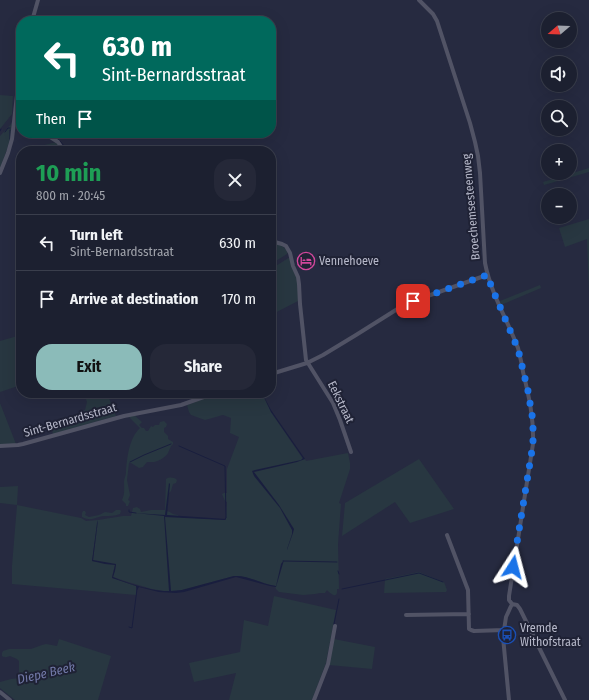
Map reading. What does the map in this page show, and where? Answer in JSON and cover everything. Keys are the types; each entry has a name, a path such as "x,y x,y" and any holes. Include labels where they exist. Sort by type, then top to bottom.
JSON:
{"street":[{"path":"33,16 38,0"},
{"name":"Broechemsesteenweg","path":"419,0 433,14 440,29 470,123 478,156 480,173 487,275 518,349 528,391 533,421 533,444 509,596 509,600 512,604 506,616 504,630 509,700"},
{"path":"0,173 11,146 16,105"},
{"path":"52,138 61,146"},
{"path":"276,242 288,248 298,277 304,347 307,363"},
{"path":"276,372 307,363 323,355 399,308 413,301 487,275"},
{"name":"Eekstraat","path":"307,363 333,403 351,452"},
{"name":"Sint-Bernardsstraat","path":"0,446 23,444 124,416 181,405 201,398"},
{"path":"447,535 468,590 469,626 471,630 504,630"},
{"path":"512,604 517,605 520,609 565,700"},
{"path":"406,615 469,614"},
{"path":"314,700 328,664 335,626"},
{"path":"0,692 10,700"}],"shaded area":[{"path":"0,95 13,96 12,114 0,129"},
{"path":"12,123 10,141 0,169 0,136"},
{"path":"57,142 60,146 44,146"},
{"path":"589,168 589,172 577,175 577,172"},
{"path":"550,180 561,180 544,185 543,182"},
{"path":"589,219 589,292 587,239 565,247 559,228 577,224 577,223"},
{"path":"276,244 281,245 288,251 287,254 276,261"},
{"path":"290,257 298,281 298,301 276,312 276,266"},
{"path":"540,285 541,288 501,305 500,301"},
{"path":"16,336 16,387 0,392 0,341"},
{"path":"86,398 109,398 116,416 53,434 50,422 72,416 85,410 87,402"},
{"path":"206,398 264,398 271,412 303,459 306,461 348,453 350,469 339,503 341,504 338,544 339,589 337,589 335,595 327,590 325,593 303,595 279,592 275,586 239,576 173,592 164,591 152,589 113,577 116,565 112,577 136,586 136,595 12,584 17,505 81,518 86,521 131,516 133,508 137,507 141,512 165,510 166,479 174,478 177,480 176,483 173,484 169,493 167,511 178,515 179,517 226,520 227,502 222,494 227,493 227,469 239,437 230,433 231,418 223,415 205,420 191,415 187,405","holes":["98,520 93,560 98,562 92,561"]},
{"path":"0,403 16,444 0,445"},
{"path":"134,415 142,422 139,425 146,431 148,431 151,426 153,427 155,425 159,425 160,422 164,421 167,424 164,428 164,432 173,444 167,454 158,461 147,462 143,467 139,468 129,463 127,480 130,495 128,500 130,501 128,506 126,506 122,500 128,455 133,437 140,428 128,416"},
{"path":"419,459 454,509 410,523 395,502 342,536 345,503"},
{"path":"18,486 17,505 0,503 0,487"},
{"path":"116,510 121,511 120,514 91,519 82,517 83,511 86,513 85,515 89,517 105,512 112,513"},
{"path":"419,572 444,582 447,590 446,592 384,593 385,579"},
{"path":"274,596 336,610 326,663 312,700 229,700 236,673 194,682 189,663 240,652 244,620 268,626"},
{"path":"59,639 111,656 98,700 15,700 0,688 0,682 11,679 23,679 19,674 19,661 10,656 2,656 3,651 9,649 31,649 46,644 57,646"},
{"path":"334,639 375,647 372,669 329,665"}],"water":[{"path":"264,398 305,459 254,472 279,505 294,529 287,550 292,530 280,508 254,476 252,471 301,460 303,458 271,412"},
{"path":"169,483 167,515 226,519 165,517 171,591 182,590 234,576 244,577 276,586 281,564 284,560 276,587 236,577 184,592 159,592 139,587 137,590 136,586 112,578 115,565 92,561 98,520 93,560 116,564 113,577 149,589 169,591 164,516 135,513 165,515"}],"waterway":[{"path":"5,132 8,128 10,128"},
{"path":"10,130 10,140"},
{"path":"58,138 64,146"},
{"path":"130,462 171,444"},
{"path":"179,446 225,466 225,519"},
{"path":"129,510 129,512 136,513"},
{"path":"283,561 337,562"},
{"path":"342,589 419,573 443,582"},
{"name":"Diepe Beek","path":"129,627 132,628 137,589"},
{"path":"334,624 339,599"}],"place":[{"name":"Vennehoeve","path":"306,261"},
{"name":"Vremde Withofstraat","path":"507,635"}],"route":[{"path":"413,301 487,275 518,349 528,391 534,431 513,567"}]}
